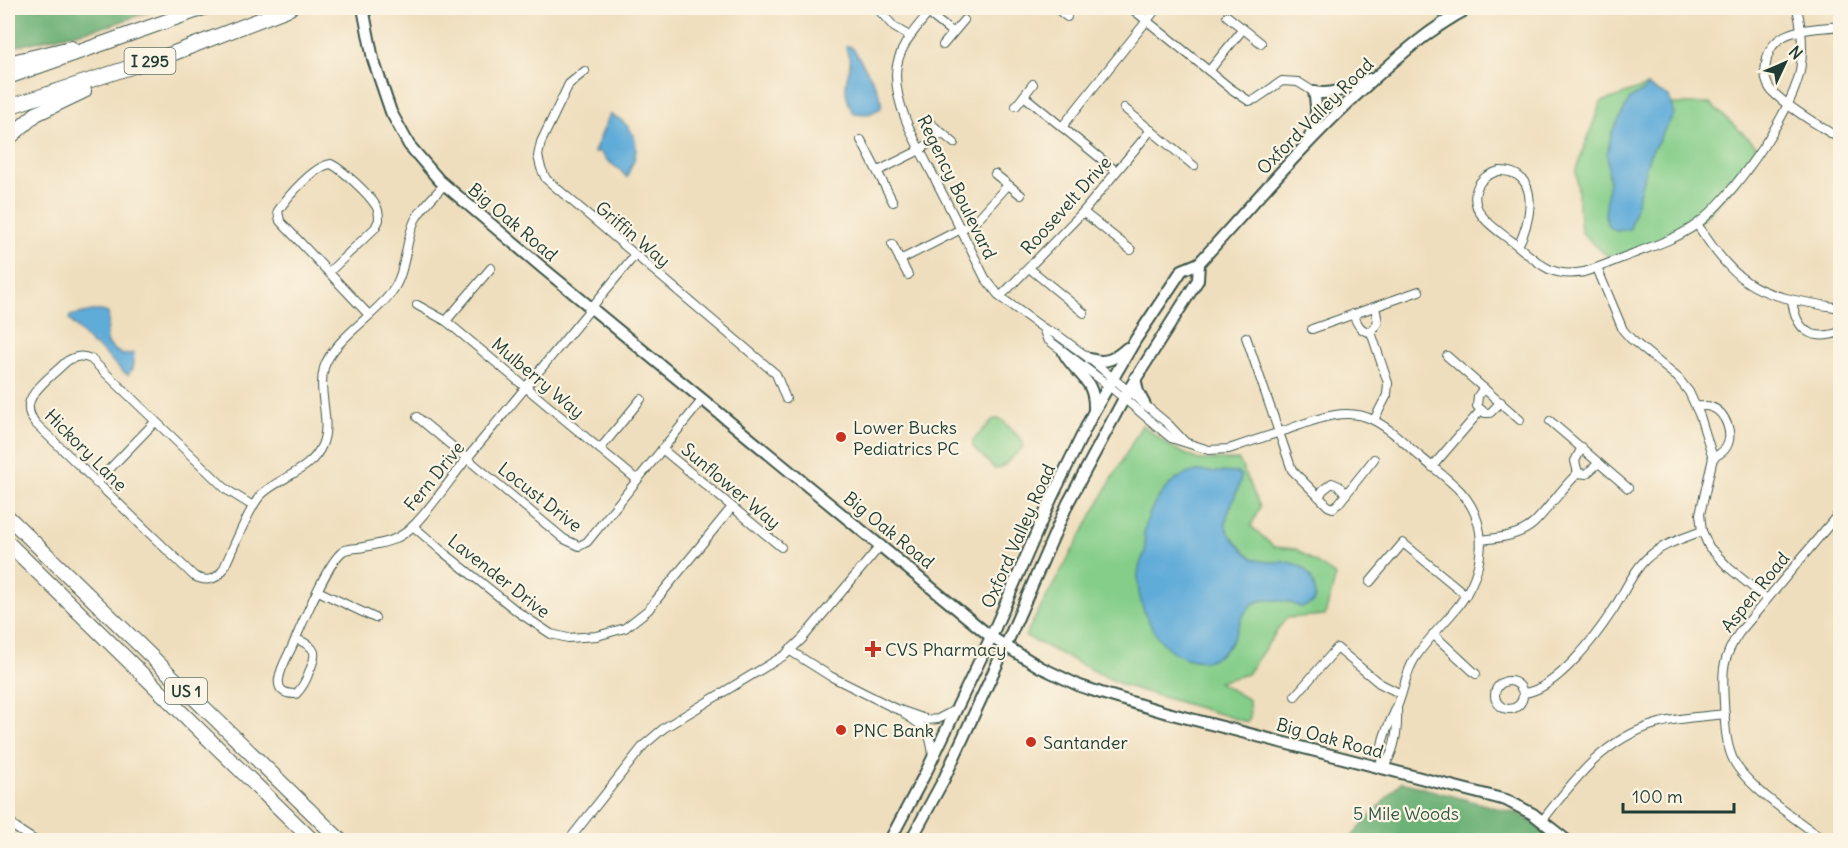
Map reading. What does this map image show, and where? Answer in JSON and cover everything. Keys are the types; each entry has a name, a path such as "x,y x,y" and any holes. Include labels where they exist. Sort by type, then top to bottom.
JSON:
{"highway":[{"name":"I 295","path":"8,77 204,8"},
{"name":"I 295","path":"8,107 216,38 290,8"},
{"path":"8,63 140,31"},
{"path":"8,139 28,120 46,109 150,61"},
{"path":"8,510 33,541"},
{"name":"US 1","path":"8,517 340,840"},
{"name":"US 1","path":"8,543 312,840"}],"main road":[{"name":"Big Oak Road","path":"363,8 373,59 391,112 414,151 444,185 991,637 1040,667 1101,693 1175,715 1492,795 1522,807 1566,840"},
{"name":"Oxford Valley Road","path":"890,840 957,709 1052,497 1094,411 1136,339 1182,270 1199,263 1307,143 1378,75 1422,37 1468,8"},
{"path":"1307,143 1317,117 1318,106 1314,92 1326,94 1337,92 1378,75"},
{"name":"Oxford Valley Road","path":"911,840 944,779 1068,503 1125,395 1198,280 1199,263"},
{"path":"1090,359 1099,362 1114,359 1136,339"},
{"path":"1064,353 1068,361 1090,383 1095,396 1094,411"},
{"path":"1135,378 1138,392 1145,405"}],"street":[{"path":"877,8 894,27 909,36"},
{"path":"1056,8 1067,17"},
{"path":"1131,8 1249,101 1256,99 1282,81 1298,82 1314,92"},
{"path":"1062,127 1157,8"},
{"path":"1518,246 1523,236 1530,199 1528,188 1516,174 1505,171 1493,172 1482,180 1477,189 1476,207 1484,218 1542,266 1555,272 1573,274 1597,268 1669,239 1697,224 1716,209 1735,186 1788,104 1800,71 1802,31 1797,8"},
{"path":"930,10 953,33"},
{"name":"Regency Boulevard","path":"930,10 909,36 900,56 896,75 900,101 920,150 985,278 1000,297 1090,359 1110,382"},
{"path":"1227,16 1261,43"},
{"path":"943,45 964,20"},
{"path":"1840,26 1783,35 1771,47 1765,66 1768,86 1773,93 1840,139"},
{"path":"1209,71 1243,29"},
{"name":"Griffin Way","path":"585,70 569,84 541,142 538,156 546,179 634,256 776,374 786,399"},
{"path":"1016,106 1032,84"},
{"path":"1024,96 1116,171"},
{"path":"1124,108 1194,166"},
{"path":"928,122 954,143"},
{"name":"Roosevelt Drive","path":"1000,297 1083,212 1151,130"},
{"path":"878,171 920,150 942,133"},
{"path":"861,140 893,202"},
{"path":"329,272 375,228 379,220 376,206 337,166 331,164 318,168 285,201 278,211 280,221 369,315"},
{"path":"995,174 1021,195"},
{"name":"Hickory Lane","path":"253,506 227,490 91,359 83,356 67,361 31,396 28,406 35,423 96,483 194,576 201,580 219,577 260,496 306,465 323,444 326,429 322,380 328,359 391,294 402,273 414,222 421,210 444,185"},
{"path":"900,260 975,222 1008,185"},
{"path":"1083,212 1131,250"},
{"path":"1697,224 1722,261 1740,278 1765,292 1792,300 1840,308"},
{"path":"892,244 908,275"},
{"name":"Fern Drive","path":"296,639 311,646 315,659 302,688 296,694 290,694 282,690 279,675 318,591 335,558 345,550 386,543 405,534 413,526 634,256"},
{"path":"446,321 491,268"},
{"path":"1029,268 1084,313"},
{"path":"1597,268 1623,330 1678,378 1689,392 1708,437 1713,458 1700,514 1702,531 1708,547 1767,599"},
{"path":"1312,329 1419,291"},
{"path":"1792,300 1798,322 1806,331 1822,336 1840,332"},
{"name":"Mulberry Way","path":"417,305 446,321 636,479"},
{"path":"1371,332 1378,322 1375,307"},
{"path":"1353,314 1359,327 1371,332"},
{"name":"Regency Boulevard","path":"1042,328 1047,339 1064,353 1110,382"},
{"path":"1371,332 1388,383 1387,395 1374,420"},
{"path":"1246,337 1292,470 1328,506 1333,508 1374,459"},
{"path":"1447,356 1520,420"},
{"path":"1110,382 1162,434 1202,448 1229,449 1332,415 1351,414 1374,420 1391,431 1452,483 1467,500 1476,519 1481,540 1476,576 1466,595 1433,634 1409,669 1397,706 1398,726 1391,758 1382,769"},
{"path":"1484,388 1477,400 1481,410 1490,413 1501,402"},
{"path":"1125,395 1145,405 1186,443"},
{"path":"600,449 641,399"},
{"name":"Locust Drive","path":"417,417 564,539 579,546 587,542 703,399"},
{"path":"1696,407 1706,406 1715,409 1726,423 1729,437 1727,446 1724,451 1713,458"},
{"path":"1432,467 1481,410"},
{"path":"1550,421 1628,488"},
{"path":"96,483 155,422"},
{"path":"1578,473 1575,460 1582,447"},
{"name":"Sunflower Way","path":"662,448 781,547"},
{"path":"1578,473 1586,474 1599,463"},
{"path":"1481,540 1502,538 1533,524 1578,473"},
{"path":"1320,497 1323,490 1332,483 1339,486 1346,494"},
{"name":"Lavender Drive","path":"413,526 519,612 551,634 568,638 597,636 625,628 648,610 732,507"},
{"name":"Aspen Road","path":"1824,840 1741,774 1729,747 1722,676 1727,652 1739,633 1840,512"},
{"path":"1524,693 1545,686 1576,657 1611,613 1636,571 1646,559 1666,544 1702,531"},
{"path":"1370,582 1403,543 1466,595"},
{"path":"569,840 644,745 664,728 785,655 802,639 881,545"},
{"path":"318,591 375,618"},
{"path":"1433,634 1476,674"},
{"path":"1295,696 1337,648 1379,683 1401,694"},
{"path":"789,650 830,676 894,708 928,720 938,719 957,709"},
{"path":"894,708 927,731 931,738 933,757"},
{"path":"1542,821 1588,765 1610,746 1627,736 1656,724 1725,714"},
{"path":"8,816 11,827 33,840"}],"green space":[{"path":"8,8 160,8 111,25 8,48"},
{"path":"1647,86 1669,97 1672,104 1711,104 1760,149 1735,186 1697,224 1618,259 1605,254 1581,232 1576,169 1601,102"},
{"path":"994,419 1001,419 1023,441 1023,447 1001,468 995,469 973,447 973,440"},
{"path":"1142,425 1171,447 1198,460 1239,460 1260,507 1251,526 1274,547 1296,549 1336,576 1325,615 1286,618 1247,674 1218,682 1249,700 1250,717 1247,722 1122,685 1025,636"},
{"name":"5 Mile Woods","path":"1401,782 1522,815 1555,840 1349,840"}],"water":[{"path":"846,46 850,46 855,51 880,95 881,108 869,114 853,113 849,103 846,88 850,60"},
{"path":"1647,86 1669,97 1674,114 1649,156 1630,229 1616,231 1608,226 1605,215 1609,179 1607,154 1612,132 1630,99"},
{"path":"610,114 626,125 635,139 634,160 628,177 600,152 594,152"},
{"path":"92,311 108,313 106,336 109,345 114,350 123,355 134,353 132,369 128,375 99,348 91,344 69,319 70,316"},
{"path":"1197,471 1238,473 1241,476 1226,520 1229,533 1246,553 1259,561 1287,562 1301,567 1313,582 1315,595 1314,602 1303,607 1275,600 1253,604 1243,616 1229,646 1214,658 1204,661 1190,659 1176,653 1158,637 1145,614 1138,577 1139,566 1145,551 1146,523 1155,503 1177,479"}],"place":[{"name":"Lower Bucks Pediatrics PC","path":"841,437"},
{"name":"CVS Pharmacy","path":"873,649"},
{"name":"PNC Bank","path":"841,730"},
{"name":"Santander","path":"1031,742"}]}
